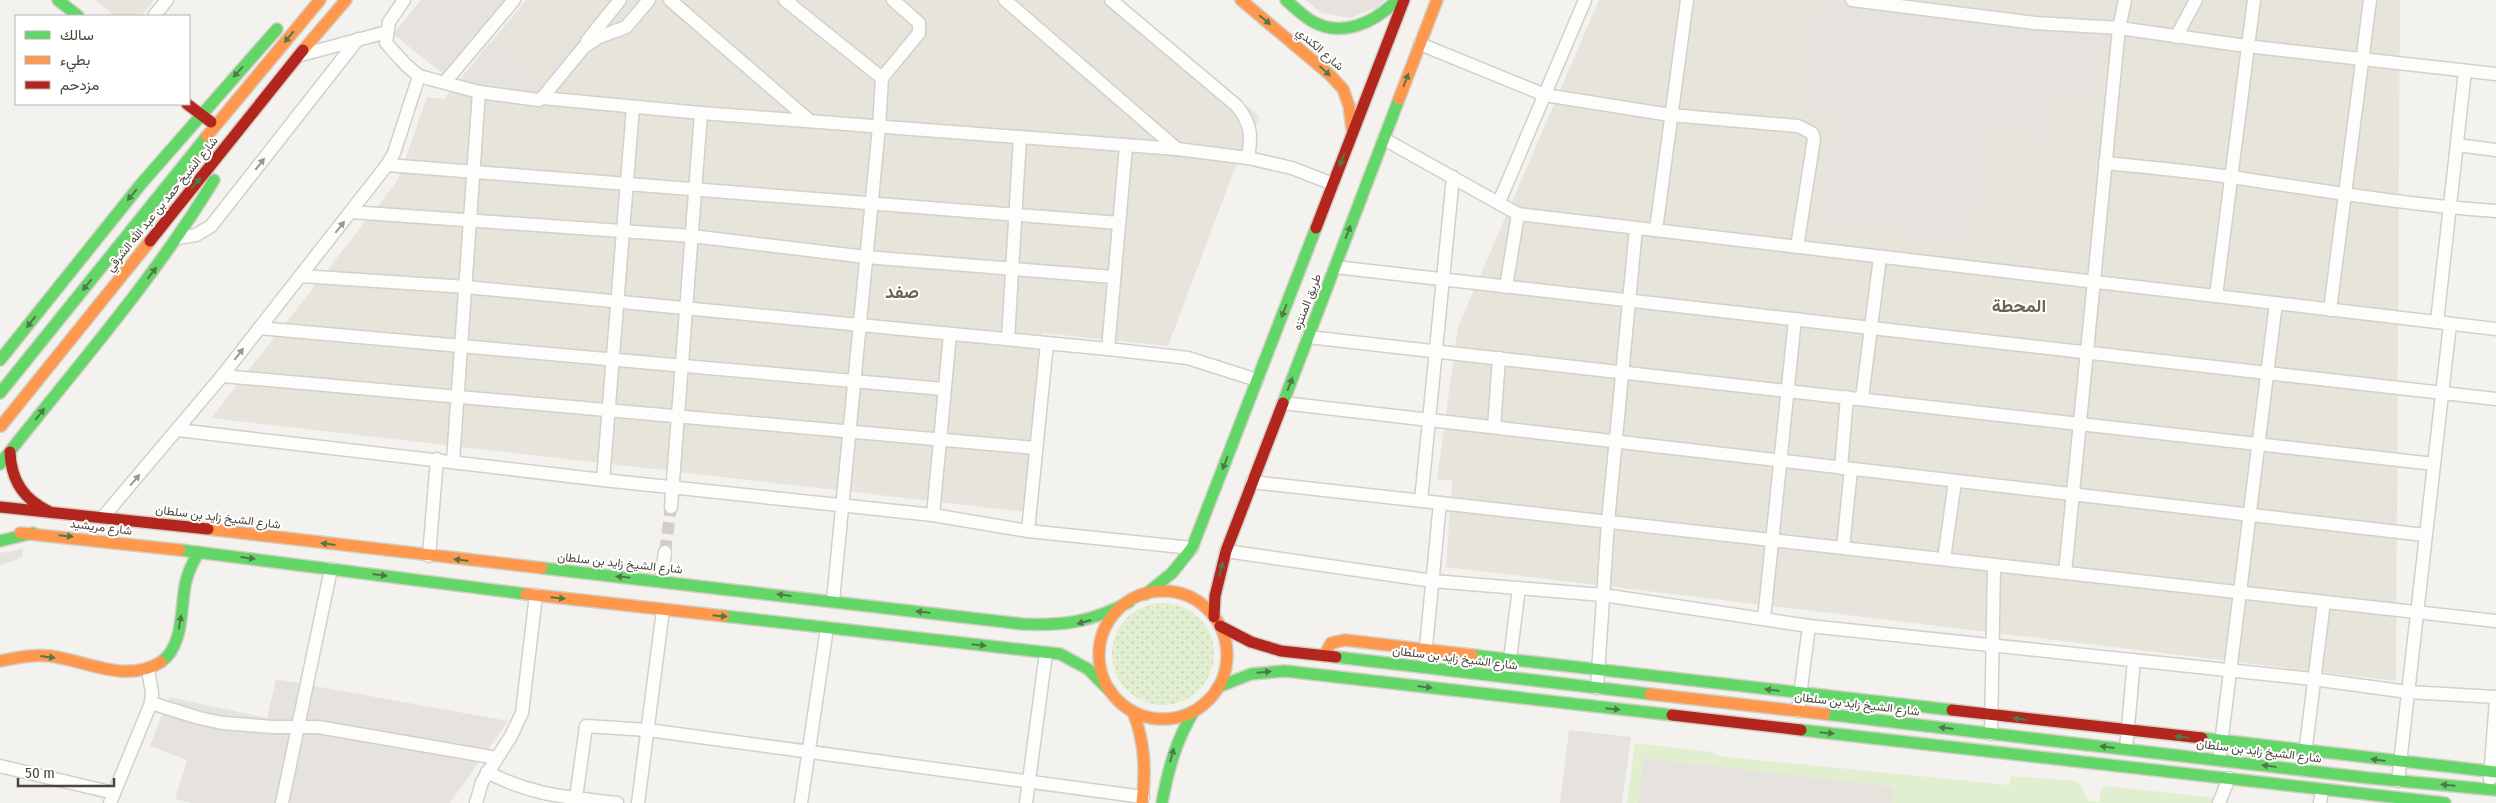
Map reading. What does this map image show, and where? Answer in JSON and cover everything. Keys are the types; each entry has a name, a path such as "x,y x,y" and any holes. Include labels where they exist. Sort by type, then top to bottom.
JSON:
{"main road":[{"path":"58,0 77,15"},
{"path":"297,9 309,0"},
{"name":"شارع الشيخ حمد بن عبد الله الشرقي","path":"0,393 215,126 320,0"},
{"name":"شارع الشيخ حمد بن عبد الله الشرقي","path":"1,426 298,56 346,0"},
{"name":"شارع الكندي","path":"1241,0 1330,74 1343,89 1349,106 1352,135"},
{"name":"شارع الكندي","path":"1286,0 1313,22 1332,28 1349,30 1368,23 1387,10 1396,0"},
{"name":"طريق المنتزه","path":"1146,594 1173,573 1192,548 1404,0"},
{"name":"طريق المنتزه","path":"1217,621 1215,596 1226,551 1437,0"},
{"path":"0,360 105,227 200,114 284,22"},
{"path":"188,105 215,126"},
{"path":"0,464 178,238 241,128"},
{"path":"10,452 12,472 19,489 33,503 50,512"},
{"name":"شارع مريشيد","path":"0,508 104,517"},
{"name":"شارع الشيخ زايد بن سلطان","path":"104,517 429,556 1060,626 1083,623 1103,616 1128,602"},
{"name":"شارع مريشيد","path":"0,532 33,533 199,552"},
{"path":"0,541 33,533"},
{"path":"0,661 33,655 51,656 125,671 148,669 163,662 176,642 189,567 199,552 536,595 1046,653 1075,659 1098,676 1111,692 1133,712 1151,718 1169,719 1194,711 1208,701 1218,687 1226,667 1227,657 1224,636 1217,621 1199,602 1179,593 1146,594 1128,602 1110,620 1101,643 1101,669 1111,692"},
{"name":"شارع الشيخ زايد بن سلطان","path":"1217,621 1267,648 1324,656 2398,781 2493,789"},
{"path":"1324,656 1331,643 1338,640 2400,763 2493,772"},
{"path":"1218,687 1250,674 1285,671 2445,803"},
{"path":"1162,803 1170,757 1176,740 1194,711"},
{"path":"1133,712 1146,754 1143,800"}],"street":[{"path":"155,15 168,0"},
{"path":"404,0 389,22 386,43 419,76 479,92 539,100 542,98 701,113 1177,150 1248,158 1292,168 1333,184"},
{"path":"445,82 514,0"},
{"path":"542,98 620,0"},
{"path":"584,47 599,37 626,26 649,0"},
{"path":"670,0 810,121"},
{"path":"833,601 843,506 848,431 872,203 882,78 919,33 919,23 893,0"},
{"path":"1005,0 1177,150"},
{"path":"1112,0 1237,106 1248,120 1251,141 1248,158"},
{"path":"1499,202 1585,0"},
{"path":"1656,230 1687,0"},
{"path":"1852,0 2035,23 2119,28 2246,46 2496,74"},
{"path":"2065,573 2119,28 2125,0"},
{"path":"2176,37 2196,0"},
{"path":"2216,296 2246,46 2254,0"},
{"path":"2330,310 2370,0"},
{"path":"792,2 882,78"},
{"path":"298,56 387,32"},
{"path":"178,238 191,237 204,231 230,202 358,39"},
{"path":"1420,44 1545,94 1670,115 1798,126 1812,134 1814,139 1797,247"},
{"path":"2398,781 2442,392 2449,208 2466,71"},
{"path":"104,517 222,376 387,166 394,153 419,76"},
{"path":"453,461 479,92"},
{"path":"603,480 632,107"},
{"path":"670,508 701,113"},
{"path":"1008,340 1020,137"},
{"path":"1384,139 1518,214 2496,329"},
{"path":"1108,349 1126,146"},
{"path":"2457,146 2496,150"},
{"path":"2106,163 2230,176 2346,196 2449,208 2496,210"},
{"path":"387,166 474,171 1119,223"},
{"path":"1421,501 1434,351 1444,280 1453,177"},
{"path":"198,206 217,206 230,202"},
{"path":"351,212 692,236 866,257 1113,276"},
{"path":"1506,287 1518,214"},
{"path":"1597,688 1608,522 1636,228"},
{"path":"1862,398 1880,257"},
{"path":"1335,268 2496,398"},
{"path":"301,276 466,287 1108,349 1188,358 1257,380"},
{"path":"2219,760 2276,303"},
{"path":"1764,619 1795,319"},
{"path":"259,328 943,389"},
{"path":"933,515 938,440 950,334"},
{"path":"1308,336 2434,464"},
{"path":"1028,531 1047,343"},
{"path":"1494,427 1499,358"},
{"path":"222,376 1035,448"},
{"path":"1842,548 1847,397"},
{"path":"1283,403 2425,536"},
{"path":"178,430 603,480 933,515 1028,531 1192,548"},
{"path":"429,556 437,459"},
{"path":"1944,559 1955,481"},
{"path":"1252,482 2496,621"},
{"path":"1423,668 1440,503"},
{"path":"1226,551 1433,580 1603,596 1809,626 2313,679 2408,692 2496,698 2493,789"},
{"path":"661,581 665,552"},
{"path":"1991,734 1991,646 1994,565"},
{"path":"282,803 331,569"},
{"path":"1508,678 1519,588"},
{"path":"476,803 488,772 511,736 522,713 536,595"},
{"path":"2303,770 2324,602"},
{"path":"638,803 662,610"},
{"path":"1798,711 1809,626"},
{"path":"801,803 826,628"},
{"path":"1026,803 1046,653"},
{"path":"2126,749 2134,660"},
{"path":"0,766 112,798 151,703 152,693 148,669"},
{"path":"151,703 182,714 223,723 318,728 496,758"},
{"path":"576,798 586,726 648,730 1029,782 1143,800"},
{"path":"488,772 514,786 538,793 617,803"},
{"path":"2219,803 2230,778"},
{"path":"2320,803 2322,790"}],"shaded area":[{"path":"95,0 154,0 142,15 114,15"},
{"path":"421,0 507,0 445,75 393,34"},
{"path":"526,0 1120,0 1260,117 1233,173 1168,346 1043,333 1026,512 211,418 398,180 427,97 444,99"},
{"path":"609,0 623,0 555,77 548,72"},
{"path":"1306,0 1385,0 1376,8 1350,18 1321,13"},
{"path":"1599,0 2400,0 2396,681 1446,567 1452,481 1437,479 1458,327"},
{"path":"1817,0 1903,0 2103,31 2091,104 2057,99 2051,140 1989,131 1971,244 1819,220 1835,116 1800,110"},
{"path":"490,42 542,85 546,95 476,82 462,77"},
{"path":"23,549 22,557 0,566 0,553"},
{"path":"276,679 508,721 450,803 191,803 175,799 187,760 150,746 169,697 267,718"},
{"path":"1569,730 1631,737 1622,803 1560,803"},
{"path":"1644,758 1894,787 1892,803 1638,803"}],"green space":[{"path":"1163,603 1182,607 1199,618 1210,635 1214,654 1210,673 1199,690 1182,701 1163,705 1144,701 1127,690 1116,673 1112,654 1116,635 1127,618 1144,607"},
{"path":"1635,743 1712,752 1718,756 2009,785 2011,776 2076,781 2083,788 2087,800 2099,802 2102,788 2105,786 2217,798 2215,803 1627,803"}],"tunnel":[{"path":"665,552 671,507"}],"traffic: fast":[{"path":"58,0 77,15"},
{"path":"1286,0 1310,20 1322,26 1333,28 1356,26 1368,21 1397,0"},
{"path":"0,360 141,184 277,29"},
{"path":"1283,403 1399,99"},
{"path":"0,393 207,136"},
{"path":"0,464 139,290 214,180"},
{"path":"1146,594 1172,573 1192,548 1316,228"},
{"path":"0,541 33,533"},
{"path":"180,550 526,594"},
{"path":"161,662 169,655 178,635 186,581 191,566 199,552"},
{"path":"542,568 1022,624 1052,624 1077,621 1102,614 1129,602"},
{"path":"724,616 1060,654 1088,669 1111,692"},
{"path":"1472,655 1952,710"},
{"path":"1336,657 1650,694"},
{"path":"1218,687 1251,674 1285,671 1672,715"},
{"path":"1162,803 1173,756 1182,733 1194,711"},
{"path":"1825,714 2369,778 2496,790"},
{"path":"1801,730 2445,803"},
{"path":"2202,738 2496,772"}],"traffic: slow":[{"path":"207,136 320,0"},
{"path":"303,50 346,0"},
{"path":"1241,0 1329,74 1343,89 1349,106 1352,129"},
{"path":"1399,99 1437,0"},
{"path":"1,426 150,241"},
{"path":"208,529 542,568"},
{"path":"20,533 180,550"},
{"path":"1163,591 1187,596 1208,610 1222,631 1227,655 1222,679 1208,700 1187,714 1163,719 1139,714 1118,700 1104,679 1099,655 1104,631 1118,610 1139,596 1163,591"},
{"path":"526,594 724,616"},
{"path":"1324,656 1331,643 1345,640 1472,655"},
{"path":"0,661 31,656 50,656 120,671 134,671 161,662"},
{"path":"1650,694 1825,714"},
{"path":"1133,712 1140,734 1144,757 1142,803"}],"traffic: jam":[{"path":"1316,228 1404,0"},
{"path":"150,241 303,50"},
{"path":"188,105 211,122"},
{"path":"1214,617 1215,596 1226,551 1283,403"},
{"path":"10,452 16,481 33,502 50,512"},
{"path":"0,507 208,529"},
{"path":"1220,626 1251,642 1281,651 1336,657"},
{"path":"1952,710 2202,738"},
{"path":"1672,715 1801,730"}],"district":[{"name":"صفد","path":"902,292"},
{"name":"المحطة","path":"2019,306"}]}
